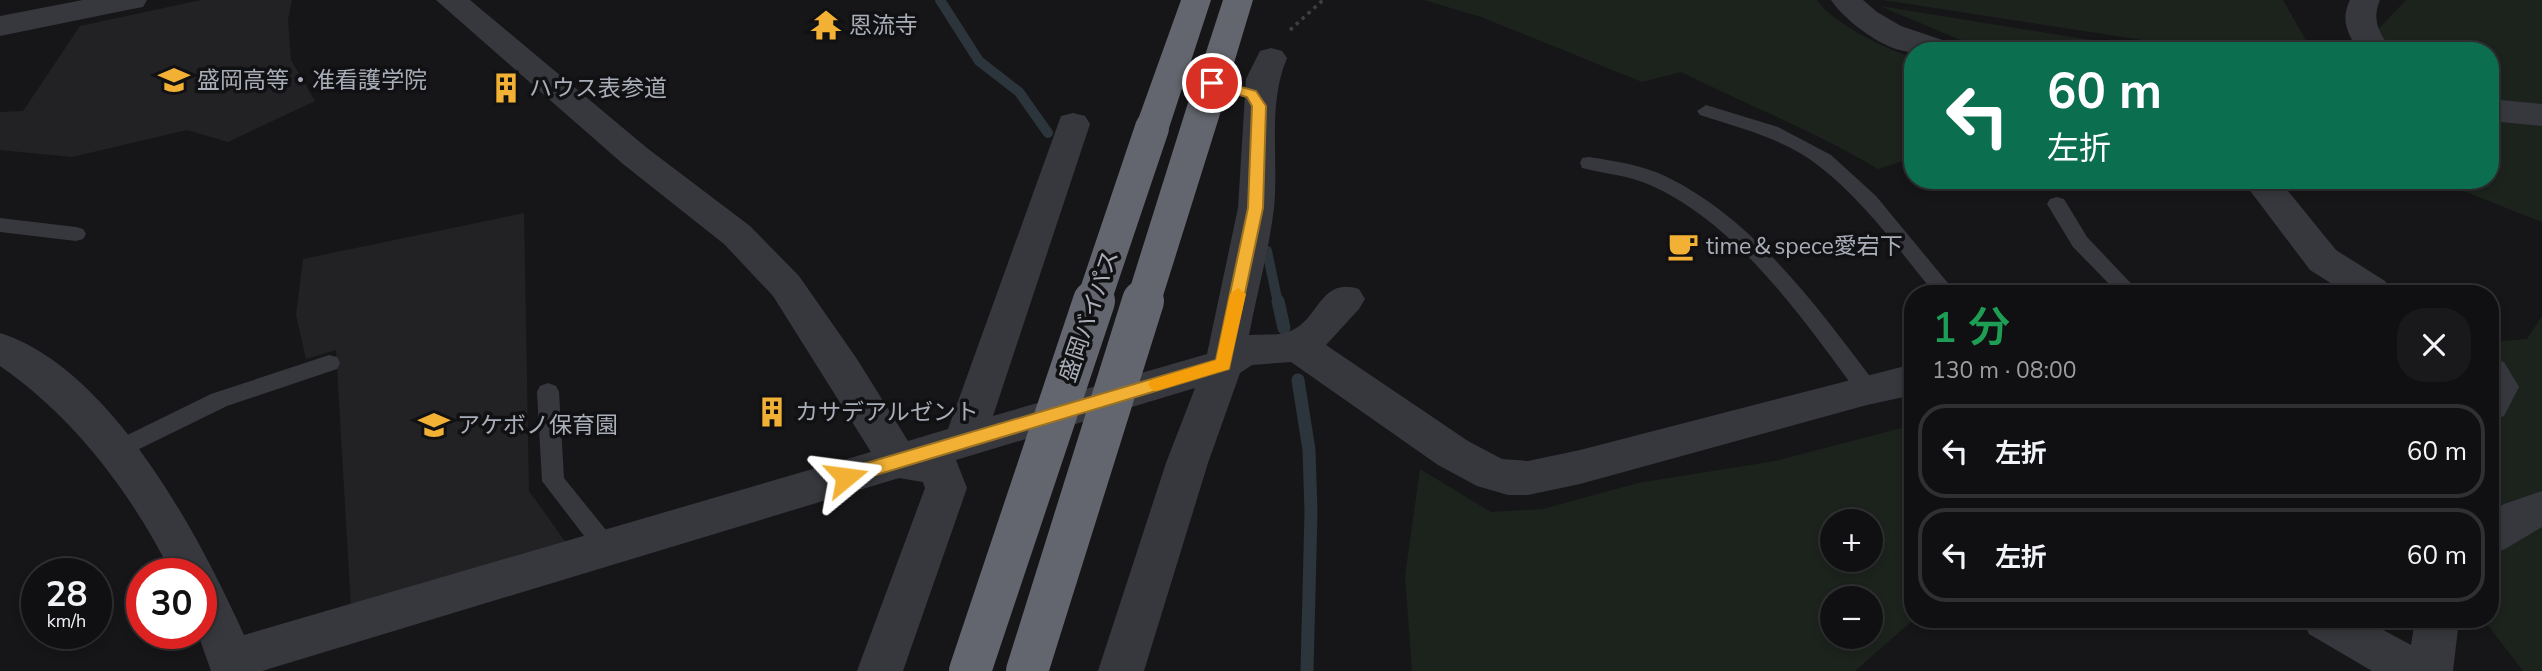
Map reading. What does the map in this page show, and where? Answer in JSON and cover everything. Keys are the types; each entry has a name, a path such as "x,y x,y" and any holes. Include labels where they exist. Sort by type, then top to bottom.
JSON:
{"highway":[{"name":"盛岡バイパス","path":"970,671 1196,0"},
{"name":"盛岡バイパス","path":"1027,671 1238,0"}],"street":[{"path":"0,26 132,0"},
{"path":"452,0 635,156 737,235 786,286 899,461 939,467 946,488 880,671"},
{"path":"1846,0 1852,9 1872,24 1920,42"},
{"path":"2365,0 2360,9 2359,24 2370,42"},
{"path":"1121,671 1187,463 1224,364 1256,208 1262,79 1279,46"},
{"path":"1212,83 1252,94 1259,106"},
{"path":"2499,111 2542,115"},
{"path":"964,442 1073,124"},
{"path":"2266,189 2323,260 2362,285"},
{"path":"217,626 233,665 606,547 1224,364 1244,351 1298,346 1314,334 1346,299"},
{"path":"1298,346 1453,453 1492,474 1508,478 1528,478 1589,465 1867,388 1904,381"},
{"path":"0,348 40,373 74,402 115,451 186,558"},
{"path":"2499,530 2519,517 2542,509"},
{"path":"2339,628 2414,671"},
{"path":"2430,671 2436,628"}],"lane":[{"path":"1706,111 1771,131 1824,160 1870,201 1940,285"},
{"path":"1590,163 1624,169 1663,183 1730,230 1824,331 1867,388"},
{"path":"2057,204 2080,242 2122,285"},
{"path":"0,225 76,234"},
{"path":"115,451 219,400 330,363"},
{"path":"548,392 553,481 606,547"}],"path":[{"path":"1279,46 1323,0"}],"shaded area":[{"name":"盛岡高等・准看護学院","path":"201,0 292,0 288,20 291,60 315,101 228,142 187,130 72,157 0,150 0,112 23,111 80,26"},
{"path":"1424,0 1817,0 1834,18 1875,42 1904,54 1904,161 1878,169 1805,130 1681,72 1642,82 1481,17"},
{"path":"1883,0 2283,0 2307,42 2155,42"},
{"path":"2406,0 2542,0 2542,222 2458,189 2499,189 2499,42 2366,42"},
{"path":"1880,6 2102,42 1974,42 1958,39"},
{"name":"アケボノ保育園","path":"524,213 529,491 567,544 351,608 336,350 306,359 296,315 303,259"},
{"path":"2542,316 2542,671 2523,671 2490,628 2499,628 2499,341 2527,339"},
{"path":"1904,427 1904,628 1883,646 1883,586 1820,586 1820,649 1880,649 1855,671 1412,671 1405,576 1420,469 1491,512 1543,509 1638,483 1775,461"}],"waterway":[{"path":"940,0 979,61 1019,92 1048,133"},
{"path":"1267,251 1278,303"},
{"path":"1278,301 1284,328"},
{"path":"1298,380 1309,450 1311,512 1307,671"}],"slow traffic":[{"path":"1156,384 1224,364 1238,294"}],"place":[{"name":"恩流寺","path":"826,25"},
{"name":"盛岡高等・准看護学院","path":"174,80"},
{"name":"ハウス表参道","path":"506,88"},
{"name":"time＆spece愛宕下","path":"1683,246"},
{"name":"カサデアルゼント","path":"772,412"},
{"name":"アケボノ保育園","path":"434,425"}],"route":[{"path":"846,477 1224,364 1256,208 1259,106 1252,94 1212,83"}]}
